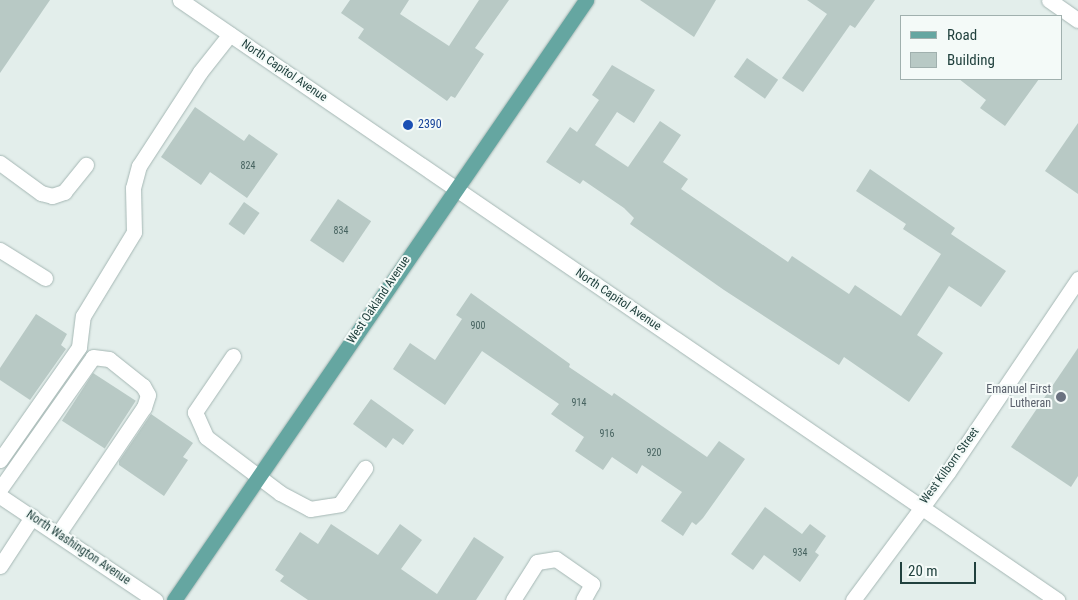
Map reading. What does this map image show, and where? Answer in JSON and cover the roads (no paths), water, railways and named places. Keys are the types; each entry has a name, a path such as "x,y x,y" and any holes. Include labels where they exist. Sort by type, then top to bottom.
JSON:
{"main road":[{"name":"West Oakland Avenue","path":"174,600 586,0"}],"street":[{"name":"North Capitol Avenue","path":"180,0 1057,600"},
{"path":"1049,0 1078,20"},
{"path":"0,460 79,348 83,316 134,232 133,188 139,166 200,72 230,34"},
{"path":"0,163 41,193 52,196 64,192 86,165"},
{"path":"0,250 45,278"},
{"name":"West Kilborn Street","path":"853,600 948,472 1078,279"},
{"path":"233,356 195,412 206,437 259,475 280,493 310,509 340,504 365,468"},
{"path":"0,489 93,358 109,359 143,386 148,395 144,407 58,534"},
{"name":"North Washington Avenue","path":"0,496 155,600"},
{"path":"0,566 32,517"},
{"path":"513,600 537,562 556,559 592,584 583,600"}],"place":[{"name":"2390","path":"408,125"},
{"name":"Emanuel First Lutheran","path":"1061,397"}]}
